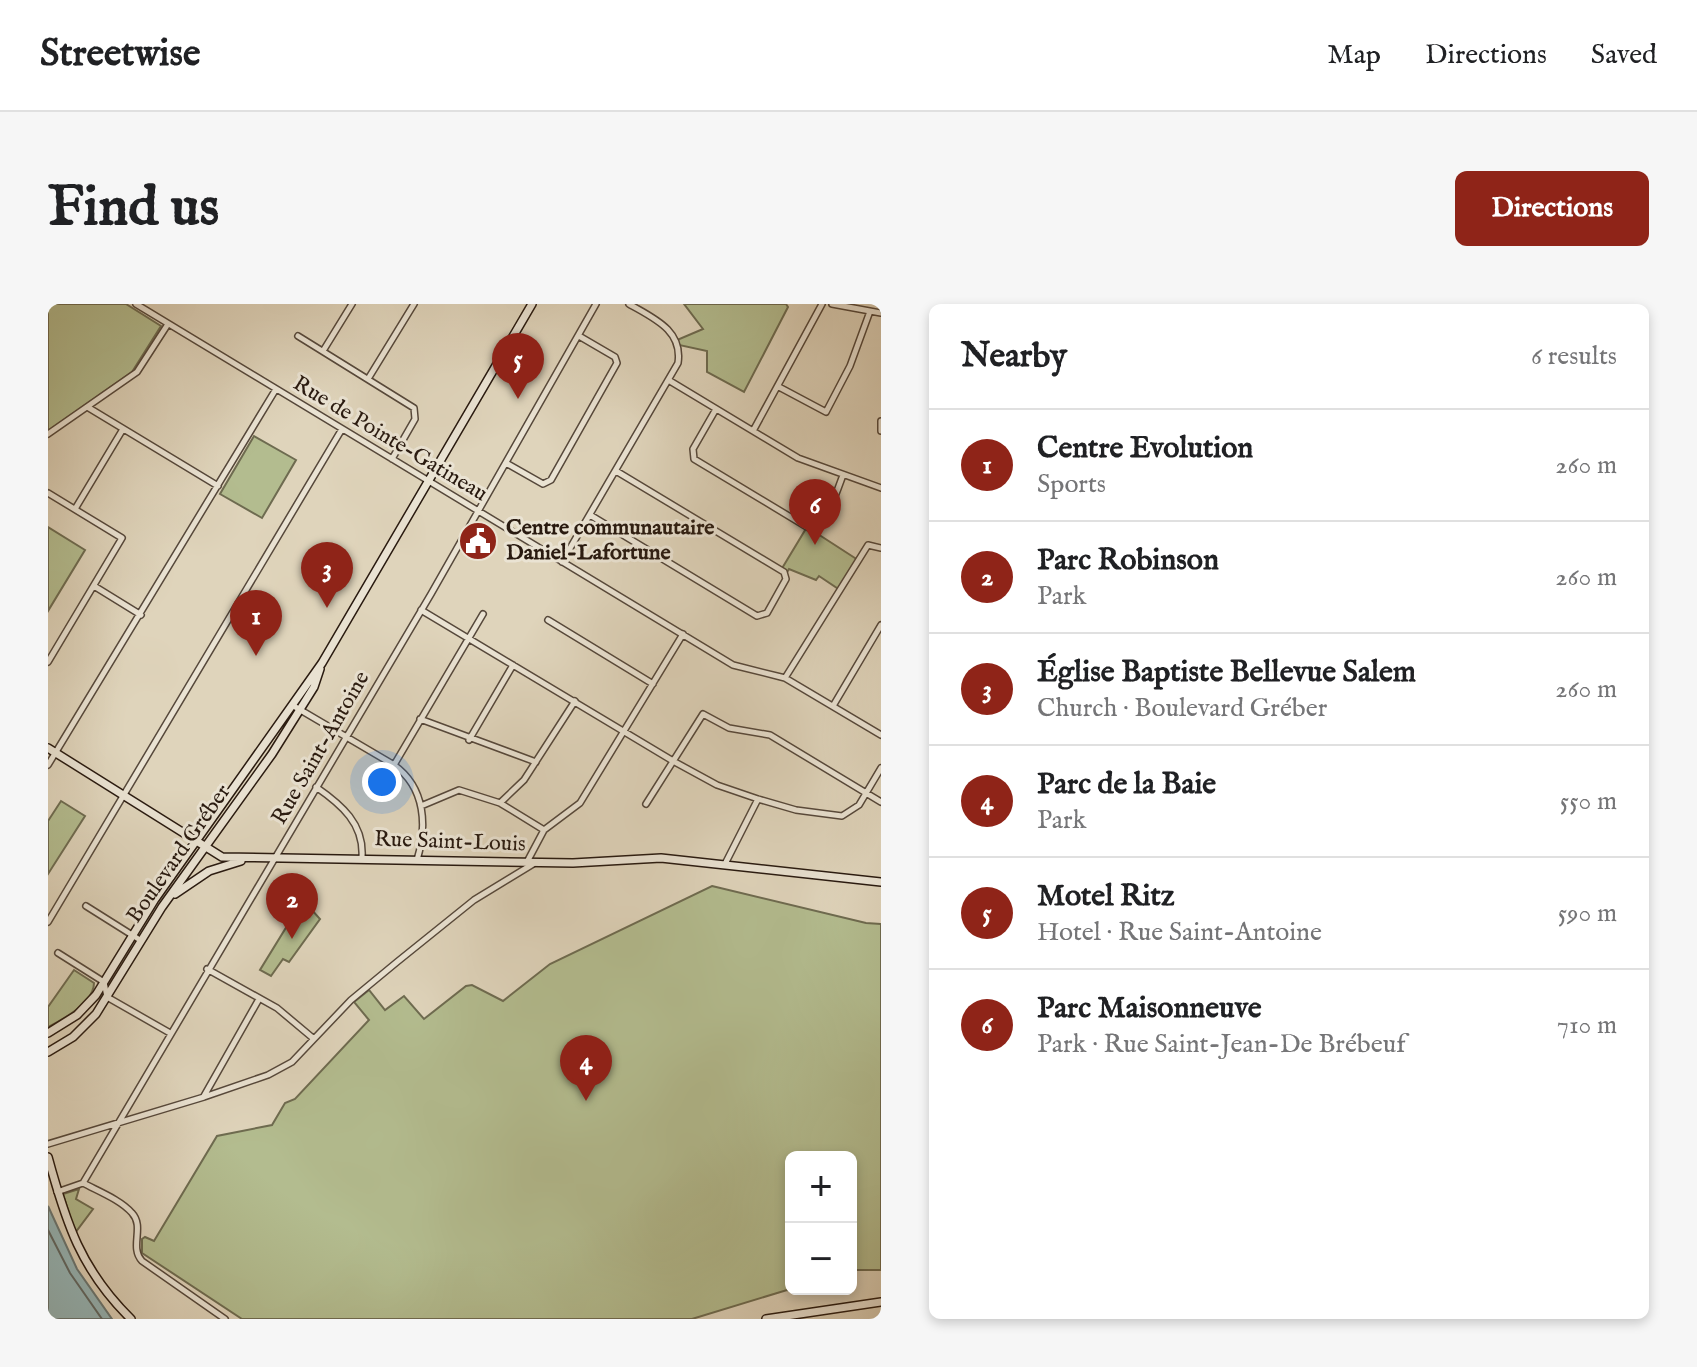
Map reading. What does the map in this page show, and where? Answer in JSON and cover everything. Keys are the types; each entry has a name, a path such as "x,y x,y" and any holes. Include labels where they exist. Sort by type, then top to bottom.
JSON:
{"main road":[{"name":"Boulevard Gréber","path":"48,1052 82,1030 107,997 136,937 162,907 204,848 296,708 532,304"},
{"name":"Boulevard Gréber","path":"48,1033 83,1010 136,937 196,843 296,708"},
{"name":"Rue Saint-Louis","path":"48,748 222,857 362,857 530,863 661,858 881,882"},
{"path":"162,907 209,871 260,857"},
{"path":"48,1157 79,1254 105,1291 131,1319"},
{"path":"766,1319 881,1302"}],"street":[{"name":"Rue de Pointe-Gatineau","path":"136,304 733,665 785,678 880,732"},
{"path":"323,352 352,304"},
{"path":"368,379 414,304"},
{"name":"Rue Saint-Antoine","path":"83,1183 347,737 596,304"},
{"path":"562,562 678,363 678,343 664,326 629,304"},
{"path":"832,304 869,314 881,313"},
{"path":"753,431 820,305"},
{"path":"779,387 826,412 850,366 869,314"},
{"path":"48,434 137,372 168,324"},
{"path":"298,336 417,411 392,459"},
{"path":"506,463 546,484 558,467 617,360 579,336"},
{"path":"670,381 804,462 881,488"},
{"path":"48,765 276,389"},
{"path":"89,408 218,486"},
{"path":"716,409 693,449 694,459 811,529 818,527 843,475"},
{"path":"881,421 881,431"},
{"path":"75,509 123,429"},
{"path":"48,922 342,429"},
{"path":"590,515 757,616 767,613 786,581 784,572 616,471"},
{"path":"48,493 122,538 48,662"},
{"path":"785,678 868,545 881,548"},
{"path":"94,586 141,615"},
{"path":"421,610 717,785 796,810 842,816 859,805 881,768"},
{"path":"394,765 483,614"},
{"path":"548,620 653,684"},
{"path":"833,706 881,625"},
{"path":"48,1144 204,1097 268,1075 292,1062 353,999 462,909 530,863 544,830 580,803 683,634"},
{"path":"469,740 513,664"},
{"path":"500,803 536,762 575,701"},
{"path":"296,708 394,765 407,777 421,806 423,838 417,860"},
{"path":"646,804 703,714 729,728 770,735 881,802"},
{"path":"420,719 469,740 536,762"},
{"path":"316,787 341,804 354,820 360,834 362,857"},
{"path":"421,806 459,790 500,803 544,830"},
{"path":"725,864 758,799"},
{"path":"86,906 136,937"},
{"path":"58,953 104,982 107,997 170,1033"},
{"path":"207,969 294,1021 314,1039"},
{"path":"204,1097 259,999"},
{"path":"101,1127 110,1136"},
{"path":"57,1192 83,1183 131,1212 137,1224 136,1249 142,1261 225,1319"}],"green space":[{"path":"48,304 126,304 161,326 132,372 48,431"},
{"path":"684,304 786,304 788,307 744,392 707,372 707,351 679,345 677,340 703,329"},
{"path":"254,436 296,460 262,518 220,494"},
{"path":"48,527 85,550 48,611"},
{"path":"807,527 858,560 840,590 819,576 816,580 789,569 786,574 781,570"},
{"path":"61,801 85,816 48,874 48,821"},
{"path":"712,886 881,924 881,1270 857,1270 857,1151 785,1151 785,1291 692,1319 242,1319 142,1253 142,1239 145,1237 154,1241 217,1136 272,1125 285,1103 295,1099 369,1020 354,1002 369,990 385,1010 404,996 424,1019 466,986 472,985 503,1001 550,964"},
{"path":"303,900 320,919 289,962 283,959 271,976 260,970"},
{"path":"74,970 94,983 93,990 77,1009 48,1027 48,1007"},
{"path":"79,1189 76,1199 93,1209 75,1233 63,1194"}],"water":[{"path":"48,1206 77,1269 112,1319 48,1319"}],"place":[{"name":"Motel Ritz","path":"518,399"},
{"name":"Centre communautaire Daniel-Lafortune","path":"478,541"},
{"name":"Parc Maisonneuve","path":"815,545"},
{"name":"Église Baptiste Bellevue Salem","path":"327,608"},
{"name":"Centre Evolution","path":"256,656"},
{"name":"Parc Robinson","path":"292,939"},
{"name":"Parc de la Baie","path":"586,1101"}]}
